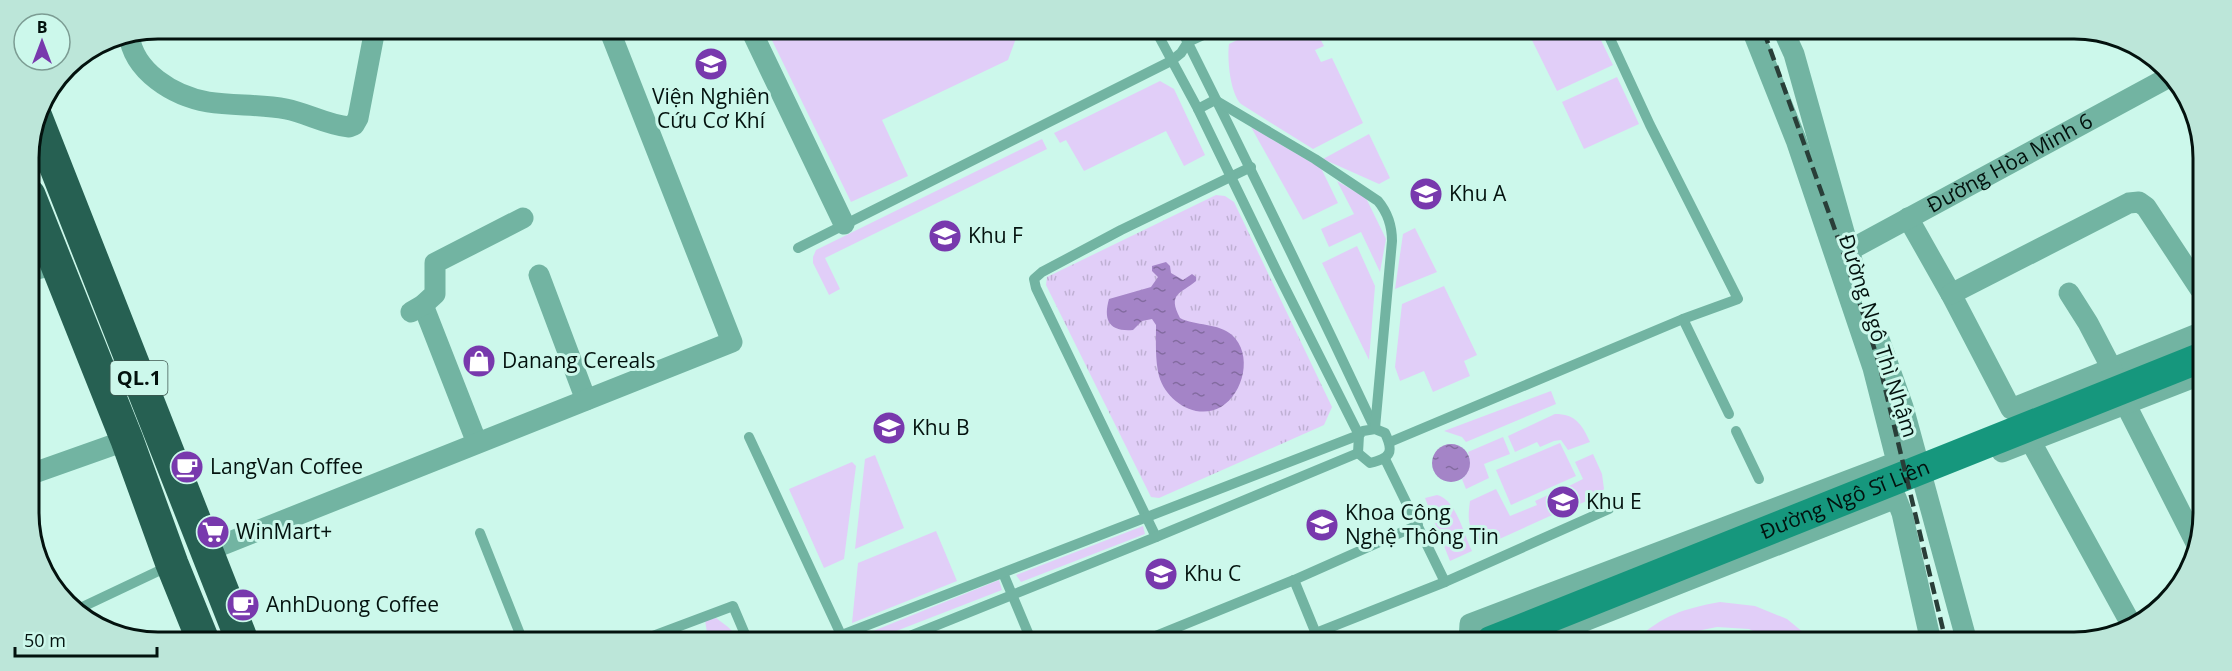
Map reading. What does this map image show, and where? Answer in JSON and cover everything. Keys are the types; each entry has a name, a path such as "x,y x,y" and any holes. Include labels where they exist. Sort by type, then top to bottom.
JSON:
{"highway":[{"name":"QL.1","path":"42,132 239,632"},
{"name":"QL.1","path":"39,247 43,268 127,440 200,632"}],"street":[{"path":"131,42 134,53 147,73 195,98 222,104 284,109 349,127 354,125 358,118 373,39"},
{"path":"207,552 732,342 613,39"},
{"path":"755,39 844,224"},
{"name":"Đường Ngô Sĩ Liên","path":"1470,632 1470,624 1897,462 1874,368 1796,140 1756,39"},
{"name":"Đường Ngô Thì Nhậm","path":"1787,39 1794,54 1822,149 1848,251 1903,407 1964,632"},
{"name":"Đường Hòa Minh 6","path":"1848,251 2163,80"},
{"path":"1951,294 2134,202 2146,207 2193,279"},
{"path":"477,443 417,308 436,290 433,268 435,263 523,218"},
{"path":"1908,218 2011,409 2193,336"},
{"path":"539,275 586,400"},
{"path":"2069,293 2112,369"},
{"name":"Đường Ngô Sĩ Liên","path":"1514,632 2193,361"},
{"path":"1929,504 1935,484 1944,474 2193,378"},
{"path":"2126,405 2191,533"},
{"path":"39,471 127,440"},
{"path":"2031,441 2128,619"},
{"path":"1557,632 1896,498 1902,513 1929,632"}],"lane":[{"path":"1160,39 1198,109 1359,435 1358,453"},
{"path":"1186,39 1215,100 1251,167 1375,429"},
{"path":"798,248 1171,61 1181,53 1188,42 1195,39"},
{"path":"1389,442 1738,298 1650,125 1610,39"},
{"path":"1198,109 1215,100"},
{"path":"1215,100 1315,159 1378,201 1385,211 1390,224 1392,241 1375,429"},
{"path":"1156,537 1036,288 1034,279 1042,272 1091,246 1251,167"},
{"path":"1683,319 1729,414"},
{"path":"856,632 1359,435 1363,431 1375,429 1385,433 1389,442 1389,454 1385,459 1370,463 1358,453"},
{"path":"1736,431 1759,479"},
{"path":"749,437 841,632"},
{"path":"920,632 1358,453"},
{"path":"1385,459 1445,582"},
{"path":"1330,632 1609,509"},
{"path":"1166,632 1294,580 1418,525"},
{"path":"480,533 519,632"},
{"path":"84,606 172,564"},
{"path":"1003,573 1028,632"},
{"path":"1294,580 1316,632"},
{"path":"664,632 733,606 744,632"}],"green space":[{"path":"771,39 1016,39 1008,60 882,120 908,176 851,202"},
{"path":"1239,39 1320,39 1324,46 1315,50 1321,62 1332,58 1363,123 1313,149 1241,104 1237,99 1229,67 1229,44"},
{"path":"1531,39 1600,39 1613,65 1557,91"},
{"path":"1617,77 1639,124 1584,149 1562,102"},
{"path":"1160,81 1174,89 1205,155 1184,166 1166,131 1084,171 1066,140 1060,143 1054,133"},
{"path":"1251,127 1321,168 1338,203 1303,220"},
{"path":"1369,134 1390,178 1379,184 1323,159"},
{"path":"1042,139 1047,149 825,258 840,289 829,295 813,263 816,250"},
{"path":"1337,181 1366,198 1386,239 1380,272 1361,232 1329,247 1321,229 1354,214"},
{"path":"1216,195 1225,196 1234,202 1332,407 1324,425 1159,498 1151,497 1046,285 1047,277"},
{"path":"1415,228 1437,272 1395,289 1403,234"},
{"path":"1357,246 1375,286 1369,360 1322,263"},
{"path":"1444,286 1477,355 1464,361 1470,376 1433,392 1424,371 1400,381 1395,367 1402,304"},
{"path":"1551,391 1556,404 1466,442 1462,437 1444,431"},
{"path":"1555,414 1562,414 1577,421 1590,442 1568,450 1561,440 1540,447 1537,442 1515,452 1508,436"},
{"path":"1503,437 1510,454 1484,464 1489,478 1466,489 1462,479 1469,467 1468,452"},
{"path":"1560,443 1576,476 1511,505 1496,470"},
{"path":"1593,454 1602,474 1604,489 1598,496 1575,506 1567,487 1583,479 1575,462"},
{"path":"875,455 904,528 855,549 865,459"},
{"path":"852,462 856,466 844,559 824,568 789,489"},
{"path":"1496,489 1510,516 1537,505 1535,501 1561,489 1570,507 1486,545 1475,535 1470,526 1470,501"},
{"path":"1437,495 1449,503 1459,518 1472,551 1450,561 1425,498"},
{"path":"1143,526 1145,534 1021,582 1016,575"},
{"path":"936,531 957,581 852,623 858,563"},
{"path":"999,580 1002,590 894,632 871,632"},
{"path":"1720,602 1755,606 1787,619 1803,632 1755,632 1749,629 1717,627 1692,632 1646,632 1664,619 1695,607"},
{"path":"716,618 733,632 707,632 705,620"}],"water":[{"path":"1166,262 1170,266 1171,273 1183,280 1192,274 1196,277 1196,281 1175,299 1176,310 1180,318 1227,331 1238,343 1242,352 1243,373 1235,393 1221,407 1211,411 1192,410 1183,406 1168,393 1159,376 1156,325 1152,319 1142,321 1133,330 1125,330 1113,327 1108,319 1109,299 1151,287 1158,277 1152,271 1152,266"},
{"path":"1451,444 1465,449 1470,463 1465,477 1451,482 1437,477 1432,463 1437,449"}],"railway":[{"path":"1767,39 1844,255 1879,363 1944,632"}],"place":[{"name":"Viện Nghiên Cứu Cơ Khí","path":"711,64"},
{"name":"Khu A","path":"1426,194"},
{"name":"Khu F","path":"945,236"},
{"name":"Danang Cereals","path":"479,361"},
{"name":"Khu B","path":"889,428"},
{"name":"LangVan Coffee","path":"187,467"},
{"name":"Khu E","path":"1563,502"},
{"name":"Khoa Công Nghệ Thông Tin","path":"1322,525"},
{"name":"WinMart+","path":"213,532"},
{"name":"Khu C","path":"1161,574"},
{"name":"AnhDuong Coffee","path":"243,605"}]}
